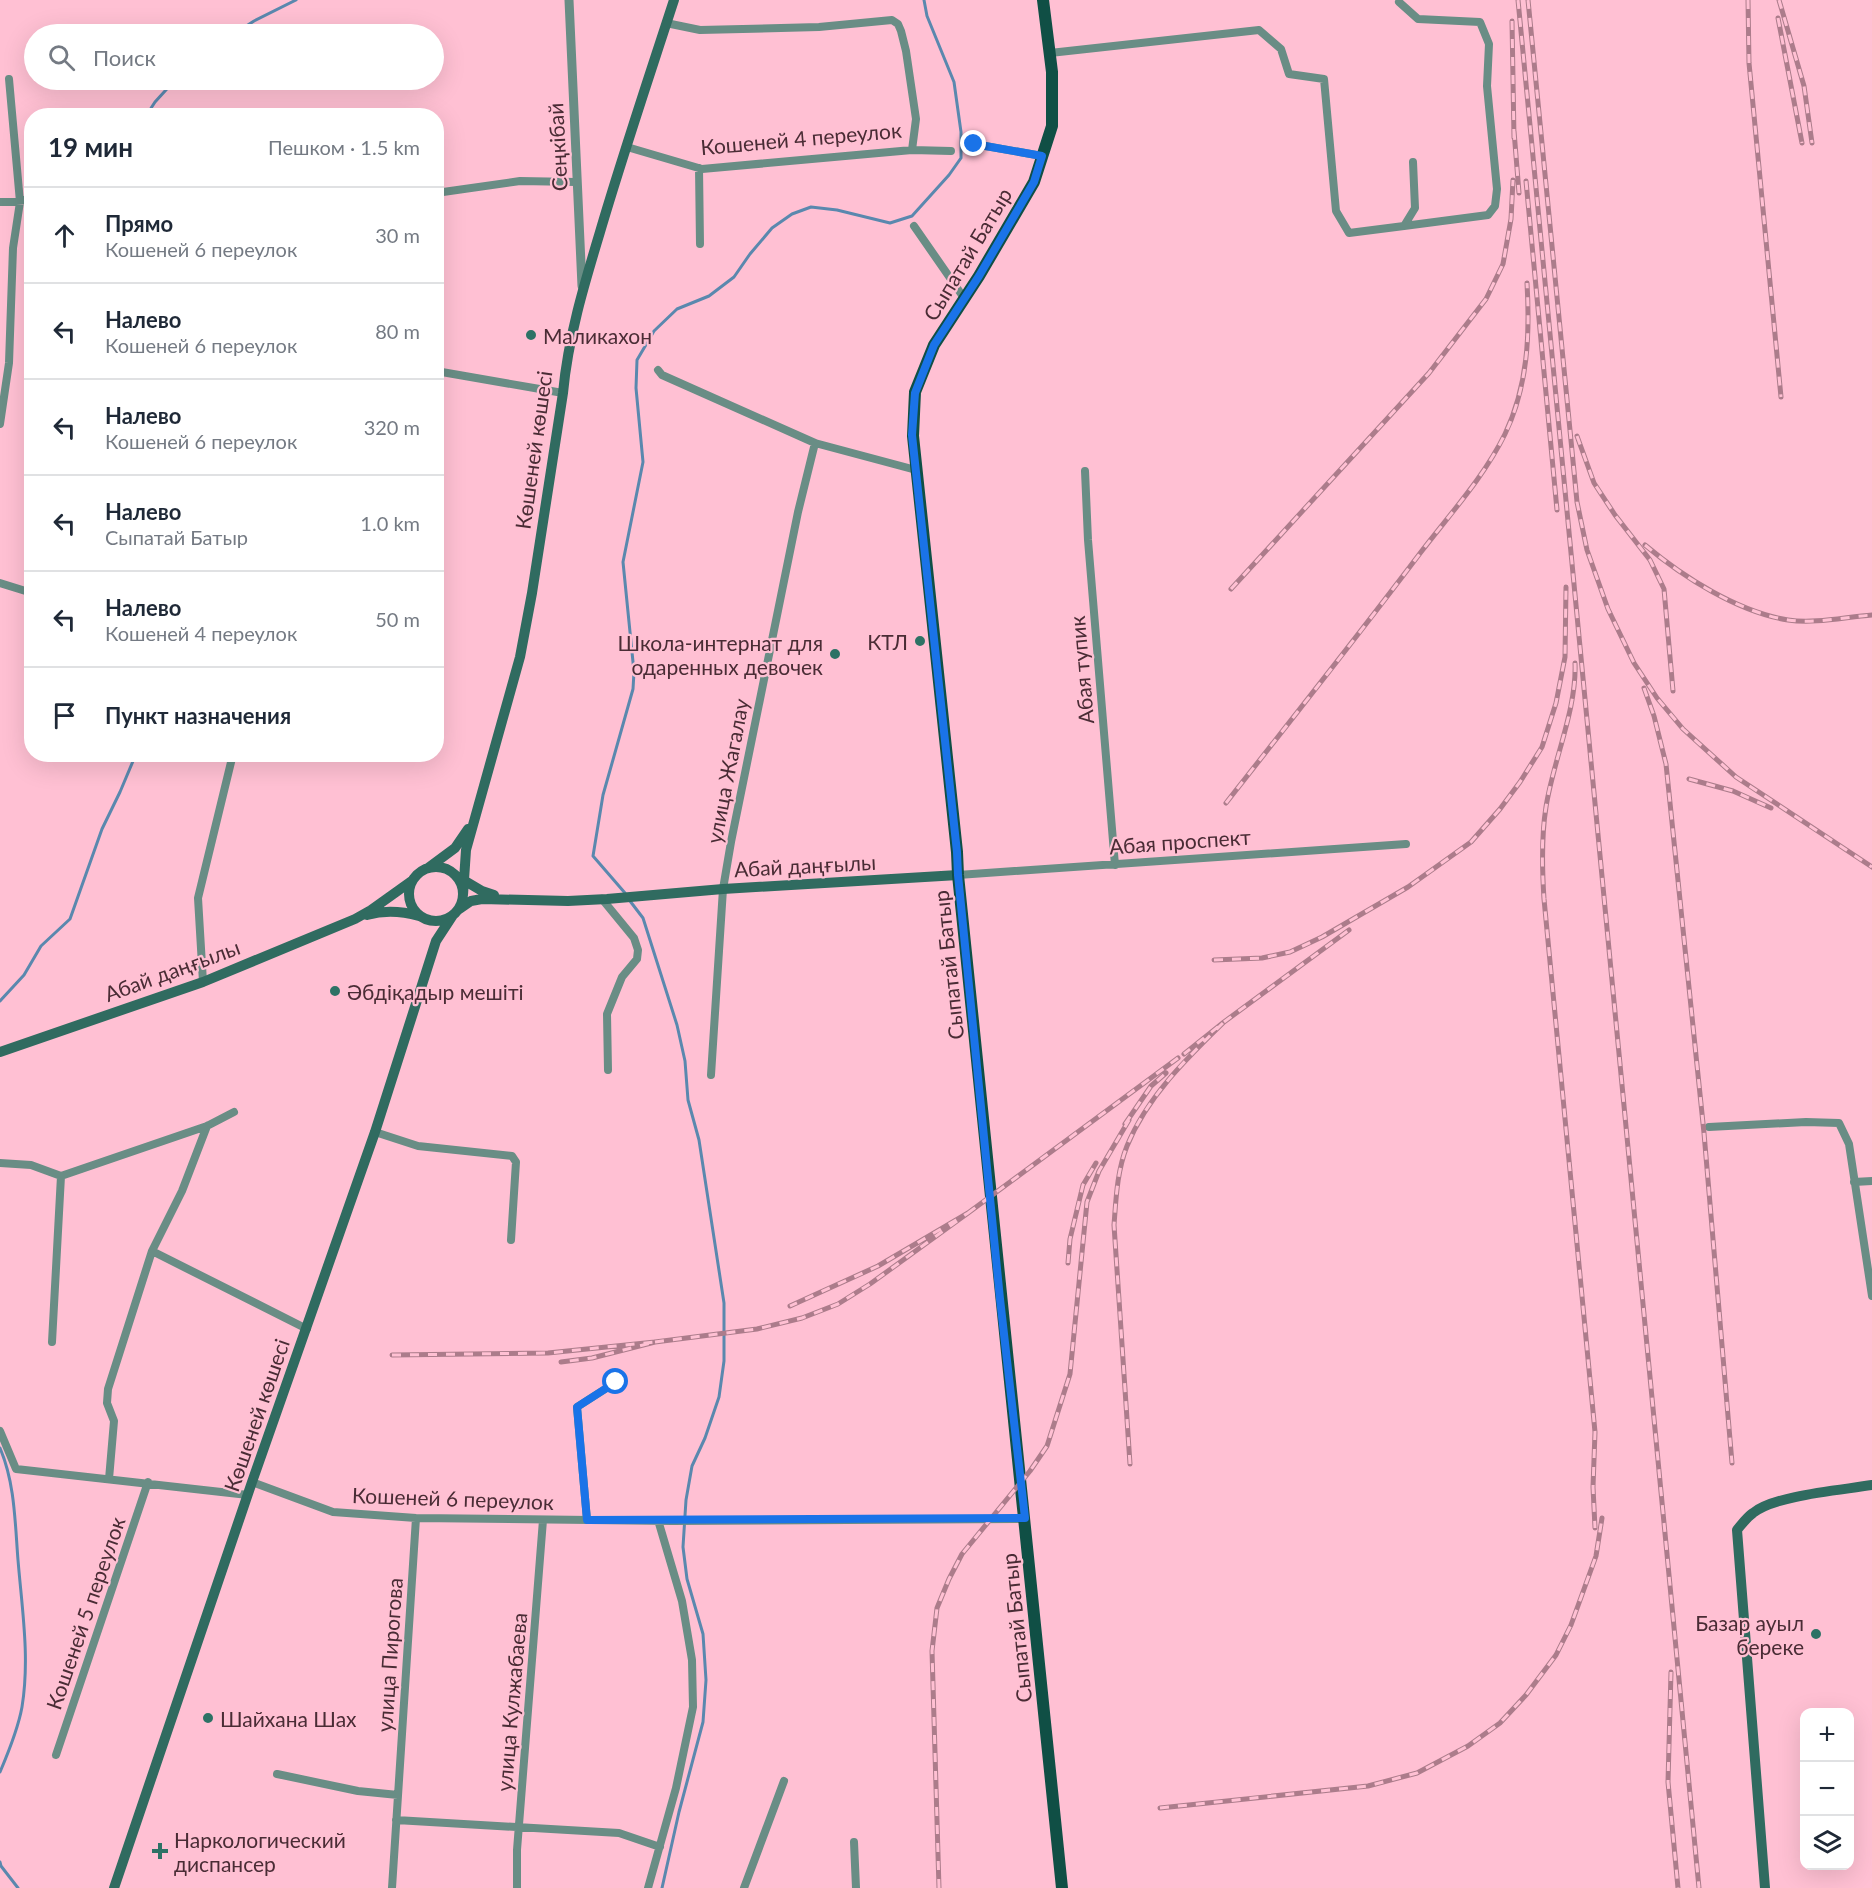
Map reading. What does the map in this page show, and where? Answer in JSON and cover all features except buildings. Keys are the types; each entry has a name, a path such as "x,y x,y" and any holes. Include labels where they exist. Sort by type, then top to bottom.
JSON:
{"main road":[{"name":"Көшеней көшесі","path":"477,807 520,657 532,593 566,360 582,292 674,0"},
{"name":"Сыпатай Батыр","path":"1043,0 1052,72 1052,126 1034,182 934,345 915,393 912,435 957,852 1000,1299 1025,1518 1062,1888"},
{"path":"355,918 371,910 455,848 467,831 477,807"},
{"path":"456,913 463,895 466,850 477,807"},
{"path":"426,869 435,867 445,869 482,891 509,898"},
{"path":"454,874 462,887 463,895"},
{"name":"Абай даңғылы","path":"604,899 723,889 958,875"},
{"path":"413,880 409,896 411,904 432,936 432,955"},
{"path":"355,918 391,911 439,921 456,913 471,901 509,898 568,901 604,899"},
{"name":"Көшеней көшесі","path":"114,1888 252,1482 375,1132 440,932 456,913"},
{"name":"Абай даңғылы","path":"0,1052 203,982 355,918"},
{"path":"1765,1888 1737,1530 1754,1512 1771,1504 1872,1485"}],"street":[{"name":"Сеңкібай","path":"569,0 582,292"},
{"path":"1050,53 1259,30 1281,49 1289,74 1324,79 1336,211 1349,233 1488,215 1495,206 1497,189 1487,86 1489,44 1480,22 1418,19 1399,2"},
{"name":"Кошеней 4 переулок","path":"627,147 699,168 912,150 916,119 906,51 898,24 892,20 819,27 700,30 666,23"},
{"path":"0,424 9,363 13,248 20,202 9,79"},
{"path":"974,144 1042,156"},
{"path":"912,150 951,151"},
{"path":"1404,226 1415,208 1413,162"},
{"path":"699,168 700,244"},
{"path":"444,192 520,181 576,182"},
{"path":"0,202 24,201"},
{"path":"914,226 964,298"},
{"path":"658,370 662,375 815,443 916,470"},
{"path":"444,372 562,393"},
{"name":"улица Жагалау","path":"711,1075 723,889 734,824 798,512 815,443"},
{"name":"Абая тупик","path":"1085,471 1088,540 1115,865"},
{"path":"0,584 24,591"},
{"path":"203,982 198,898 231,762"},
{"name":"Абая проспект","path":"958,875 1406,844"},
{"path":"604,899 634,938 638,950 637,959 622,977 607,1014 608,1070"},
{"path":"0,1163 31,1165 61,1176 207,1126 234,1112"},
{"path":"1709,1127 1806,1122 1839,1123 1849,1144 1872,1296"},
{"path":"109,1479 114,1421 107,1403 108,1389 152,1251 182,1191 207,1126"},
{"path":"375,1132 418,1146 512,1156 516,1162 511,1240"},
{"path":"52,1342 61,1176"},
{"path":"1854,1182 1872,1181"},
{"path":"152,1251 307,1329"},
{"name":"Кошеней 6 переулок","path":"587,1520 577,1407 616,1382"},
{"path":"0,1431 16,1469 248,1495"},
{"name":"Кошеней 5 переулок","path":"56,1755 148,1482"},
{"name":"Кошеней 6 переулок","path":"252,1482 333,1512 416,1518 657,1520 1025,1518"},
{"name":"улица Пирогова","path":"392,1888 416,1518"},
{"name":"улица Кулжабаева","path":"518,1888 519,1827 543,1520"},
{"path":"648,1888 676,1788 693,1707 692,1660 681,1601 657,1520"},
{"path":"277,1774 358,1791 398,1795"},
{"path":"744,1888 784,1781"},
{"path":"396,1820 619,1833 660,1847"},
{"path":"854,1842 856,1888"}],"waterway":[{"path":"249,24 296,0"},
{"path":"625,893 593,856 603,795 633,689 634,672 623,562 643,462 636,388 637,360 654,331 677,309 709,296 734,277 772,228 792,214 811,207 837,210 890,223 912,216 949,175 961,158 961,132 954,82 927,16 924,0"},
{"path":"151,108 166,90"},
{"path":"0,1001 24,975 41,946 70,919 102,829 133,762"},
{"path":"630,901 643,918 677,1025 685,1061 688,1100 699,1140 724,1303 724,1361 719,1397 705,1438 692,1466 686,1500 683,1547 687,1579 703,1634 706,1680 703,1722 662,1888"},
{"path":"0,1448 9,1475 14,1503 25,1670 22,1707 13,1740 0,1772"},
{"path":"0,1862 18,1888"}],"railway":[{"path":"1518,0 1699,1888"},
{"path":"1528,0 1577,502 1587,550 1608,609 1634,663 1657,698 1683,729 1736,777 1872,867"},
{"path":"1748,0 1749,63 1781,397"},
{"path":"1779,0 1804,86 1812,143"},
{"path":"1778,18 1802,143"},
{"path":"1512,21 1514,138"},
{"path":"1514,131 1519,193"},
{"path":"1231,589 1429,373 1486,299 1503,264 1511,219 1513,180"},
{"path":"1526,181 1557,510"},
{"path":"1226,803 1466,495 1497,450 1513,416 1523,379 1528,321 1527,283"},
{"path":"1577,436 1594,483 1615,515 1650,560 1664,589 1673,691"},
{"path":"1645,545 1676,569 1712,592 1769,616 1809,621 1872,615"},
{"path":"1214,960 1262,958 1290,952 1322,937 1408,887 1471,842 1500,809 1542,747 1556,703 1565,657 1566,587"},
{"path":"1575,663 1575,681 1569,717 1546,807 1542,864 1595,1432 1593,1487 1595,1528"},
{"path":"1644,688 1654,716 1666,764 1704,1133 1732,1463"},
{"path":"1689,779 1733,791 1771,808"},
{"path":"1224,1022 1349,930"},
{"path":"1130,1464 1114,1225 1121,1165 1135,1128 1156,1095 1224,1022 1184,1054"},
{"path":"968,1213 1178,1058"},
{"path":"1125,1124 1151,1086 1166,1073"},
{"path":"939,1888 932,1651 937,1608 962,1554 1030,1471 1047,1446 1070,1374 1087,1202 1099,1171 1129,1120"},
{"path":"1068,1263 1070,1239 1083,1185 1096,1163"},
{"path":"655,1342 757,1329 802,1318 838,1304 870,1284 968,1213 878,1266 790,1306"},
{"path":"392,1355 548,1353 655,1342 592,1358 561,1362"},
{"path":"1160,1808 1368,1786 1417,1773 1468,1746 1500,1723 1526,1695 1556,1655 1571,1625 1596,1556 1602,1518"},
{"path":"1671,1672 1668,1782 1678,1888"}],"place":[{"name":"Маликахон","path":"531,335"},
{"name":"КТЛ","path":"920,641"},
{"name":"Школа-интернат для одаренных девочек","path":"835,654"},
{"name":"Әбдіқадыр мешіті","path":"335,991"},
{"name":"Базар ауыл береке","path":"1816,1634"},
{"name":"Шайхана Шах","path":"208,1718"},
{"name":"Наркологический диспансер","path":"160,1851"}],"route":[{"path":"616,1382 577,1407 587,1520 1025,1518 1000,1299 957,852 912,435 915,393 934,345 979,276 1034,182 1042,156 974,144"}]}
